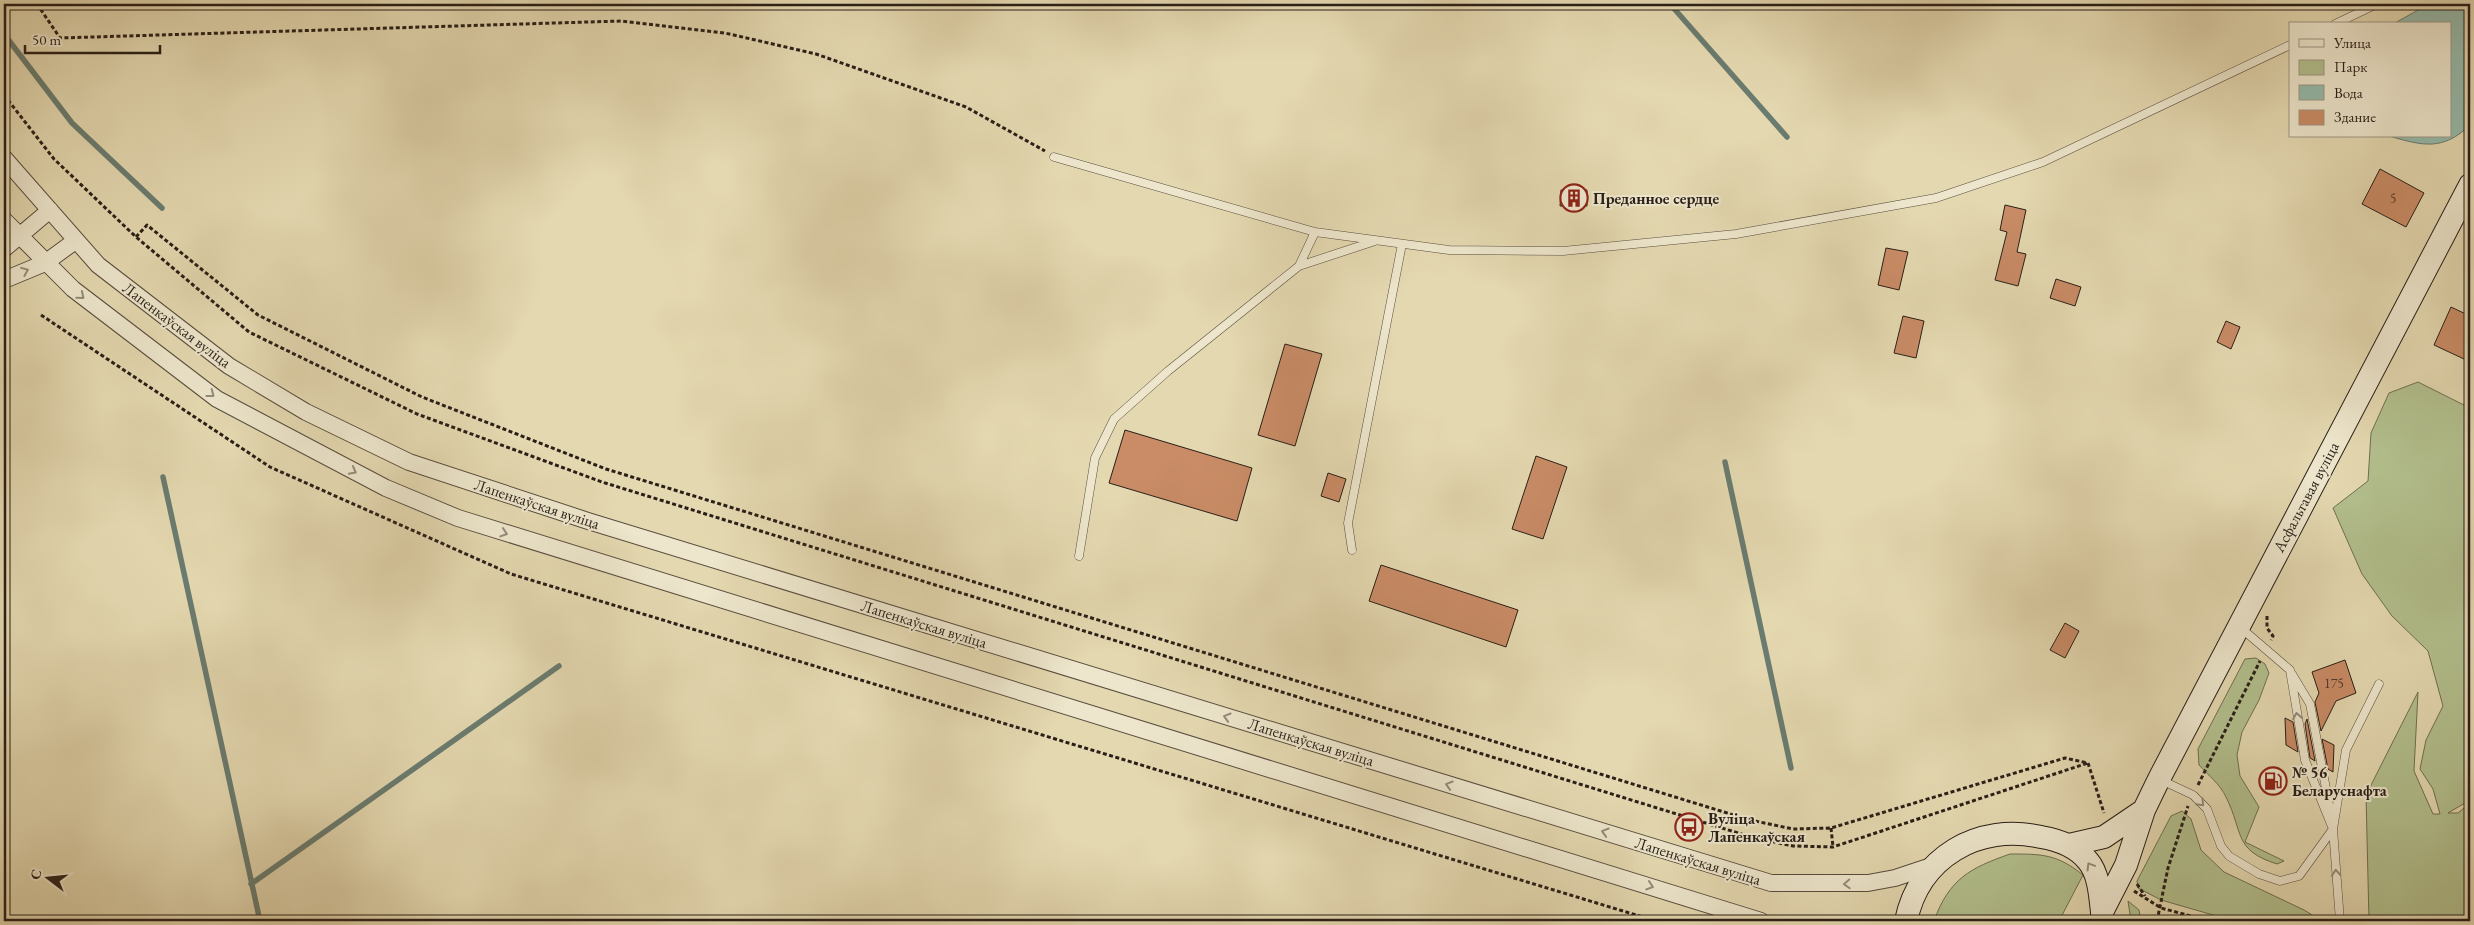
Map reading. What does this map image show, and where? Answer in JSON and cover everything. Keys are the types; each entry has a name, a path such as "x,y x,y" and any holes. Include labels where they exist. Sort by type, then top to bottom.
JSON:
{"street":[{"name":"Лапенкаўская вуліца","path":"4,158 98,265 229,366 306,412 409,462 607,527 1771,883 1868,883 1896,878 1934,865"},
{"name":"Асфальтавая вуліца","path":"2102,916 2126,865 2144,810 2159,779 2470,185"},
{"path":"4,249 50,210"},
{"path":"4,220 45,263 90,304 217,399 386,488 458,518 1761,921"},
{"path":"4,280 45,263 75,241"},
{"path":"2070,845 2104,837 2144,810"},
{"path":"1906,921 1909,905 1921,880 1948,853 1966,843 2012,833 2030,834 2070,845 2089,861 2098,882 2102,916"}],"lane":[{"path":"2339,22 2378,4"},
{"path":"1054,156 1315,232 1450,250 1564,251 1736,234 1936,198 2043,162 2289,45"},
{"path":"1299,266 1315,232"},
{"path":"1080,556 1095,458 1114,419 1168,371 1299,266 1376,240"},
{"path":"1352,550 1348,523 1402,244"},
{"path":"2239,626 2267,648 2290,670 2310,704 2323,765 2333,830 2340,921"},
{"path":"2290,670 2305,760 2333,830"},
{"path":"2159,779 2193,795 2207,810 2221,846 2229,856 2259,874 2280,882 2299,876 2333,830 2346,750 2379,684"}],"path":[{"path":"38,4 60,38 621,21 724,33 816,54 966,107 1054,156"},
{"path":"4,95 54,159 136,237 249,332 417,414 602,482 1752,837 1793,846 1833,847 2088,763"},
{"path":"136,237 147,225 258,315 422,397 606,469 1750,820 1793,829 1831,828 2065,758 2088,763"},
{"path":"41,315 270,467 511,574 1656,921"},
{"path":"2157,921 2168,868 2186,809 2273,636"},
{"path":"2088,763 2106,816"},
{"path":"1831,828 1833,847"},
{"path":"2134,879 2147,898"},
{"path":"2133,890 2161,908 2208,921"}],"green space":[{"path":"2418,382 2470,408 2470,796 2465,803 2448,813 2458,813 2470,803 2470,921 2369,921 2366,795 2418,692 2414,771 2433,814 2440,814 2433,789 2420,769 2426,740 2443,706 2428,651 2392,616 2362,574 2333,508 2368,481 2371,433 2389,393"},
{"path":"2256,658 2265,664 2269,673 2259,700 2242,732 2237,755 2240,776 2259,807 2245,842 2284,861 2277,864 2263,859 2246,846 2224,792 2199,765 2198,749 2245,659"},
{"path":"2182,811 2191,819 2201,850 2224,872 2304,910 2322,921 2234,921 2161,900 2138,888 2137,881 2171,816"},
{"path":"2010,854 2031,854 2057,859 2083,875 2059,921 1934,921 1947,895 1963,877 1983,864"},
{"path":"2128,901 2139,910 2141,921 2131,921"}],"water":[{"path":"2429,4 2470,4 2470,125 2451,139 2441,143 2422,144 2397,138 2452,138 2452,22 2397,22"}],"building":[{"path":"2380,169 2424,193 2406,227 2362,204"},
{"name":"Преданное сердце","path":"1561,190 1587,190 1587,206 1560,206"},
{"path":"2005,205 2026,210 2017,252 2026,254 2018,286 1995,280 2007,232 2000,230"},
{"path":"1886,248 1908,252 1899,290 1878,285"},
{"path":"2056,279 2081,287 2075,306 2050,298"},
{"path":"2451,307 2470,316 2470,344 2464,359 2434,345"},
{"path":"1903,316 1924,321 1916,358 1894,353"},
{"path":"2226,321 2240,327 2231,349 2217,342"},
{"path":"1285,344 1322,354 1295,446 1258,435"},
{"path":"1125,430 1252,468 1237,521 1109,483"},
{"path":"1536,456 1567,467 1543,539 1512,529"},
{"path":"1328,473 1346,479 1339,502 1321,496"},
{"path":"1381,565 1518,610 1506,647 1369,601"},
{"path":"2065,623 2079,631 2065,658 2050,650"},
{"path":"2345,660 2356,693 2336,701 2321,731 2315,702 2319,693 2312,672"},
{"path":"2285,718 2293,722 2298,752 2286,745"},
{"path":"2307,719 2315,761 2310,758 2305,724"},
{"path":"2322,739 2334,745 2333,772 2328,769"}],"waterway":[{"path":"1670,4 1787,137"},
{"path":"4,34 72,123 162,208"},
{"path":"1725,462 1791,768"},
{"path":"163,477 260,921"},
{"path":"251,884 559,666"}],"place":[{"name":"Преданное сердце","path":"1574,198"},
{"name":"№ 56 Беларуснафта","path":"2273,781"},
{"name":"Вуліца Лапенкаўская","path":"1689,827"}]}
